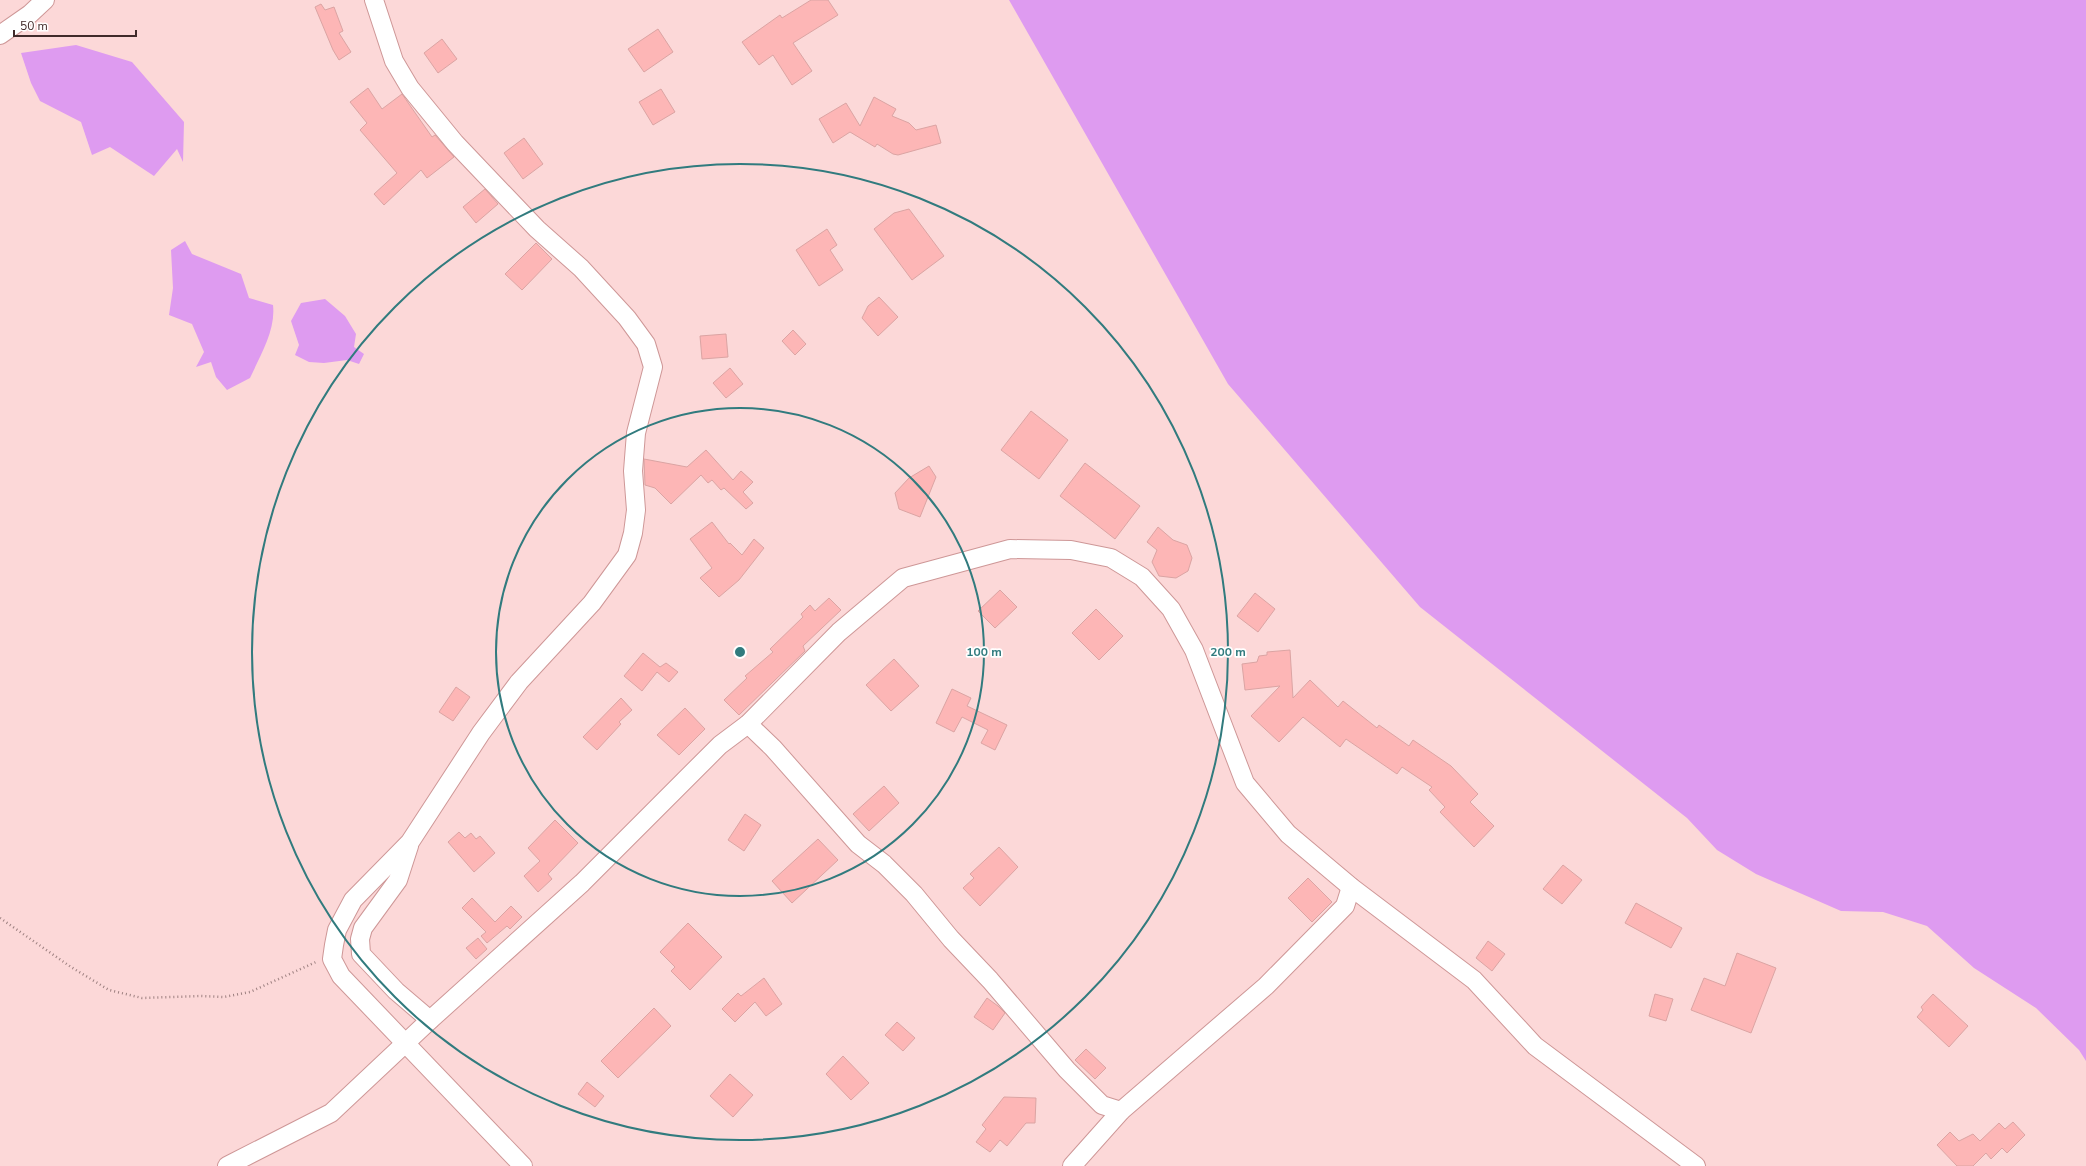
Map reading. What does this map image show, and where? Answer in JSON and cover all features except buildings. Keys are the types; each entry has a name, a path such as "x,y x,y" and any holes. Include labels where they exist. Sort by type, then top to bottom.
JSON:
{"street":[{"path":"0,35 30,14 45,0"},
{"path":"374,0 394,61 410,88 455,143 537,229 581,268 627,318 646,344 653,367 636,433 633,471 636,510 633,533 627,555 592,603 519,682 481,733 410,842 354,900 337,930 332,959 341,976 523,1166"},
{"path":"227,1166 331,1113 430,1020 582,883 720,745 748,724 839,632 903,578 1010,550 1071,550 1111,558 1142,577 1171,610 1194,650 1220,714 1245,783 1288,834 1351,887 1474,980 1535,1046 1696,1166"},
{"path":"748,724 773,748 858,844 884,864 914,894 1072,1075 1102,1105 1121,1111"},
{"path":"410,842 398,880 363,928 360,939 361,954 396,991 430,1020"},
{"path":"1072,1166 1121,1111 1266,986 1345,906 1351,887"},
{"path":"332,959 361,954"}],"path":[{"path":"0,918 64,963 109,990 142,998 200,996 224,997 250,992 316,961 332,959"}],"shaded area":[{"path":"1009,0 2086,0 2086,1061 2079,1050 2036,1008 1974,968 1927,926 1883,912 1841,911 1756,874 1717,850 1687,818 1420,607 1228,384"},
{"path":"76,45 132,62 184,122 183,162 177,149 154,176 110,147 92,155 81,122 40,101 31,83 21,53"},
{"path":"185,241 192,254 241,274 249,298 273,305 270,333 250,378 227,390 216,377 211,362 196,367 204,352 192,324 169,315 173,288 171,250"},
{"path":"325,299 345,316 356,334 354,347 364,354 359,364 347,360 324,363 309,362 295,355 299,345 291,321 301,303"}]}
